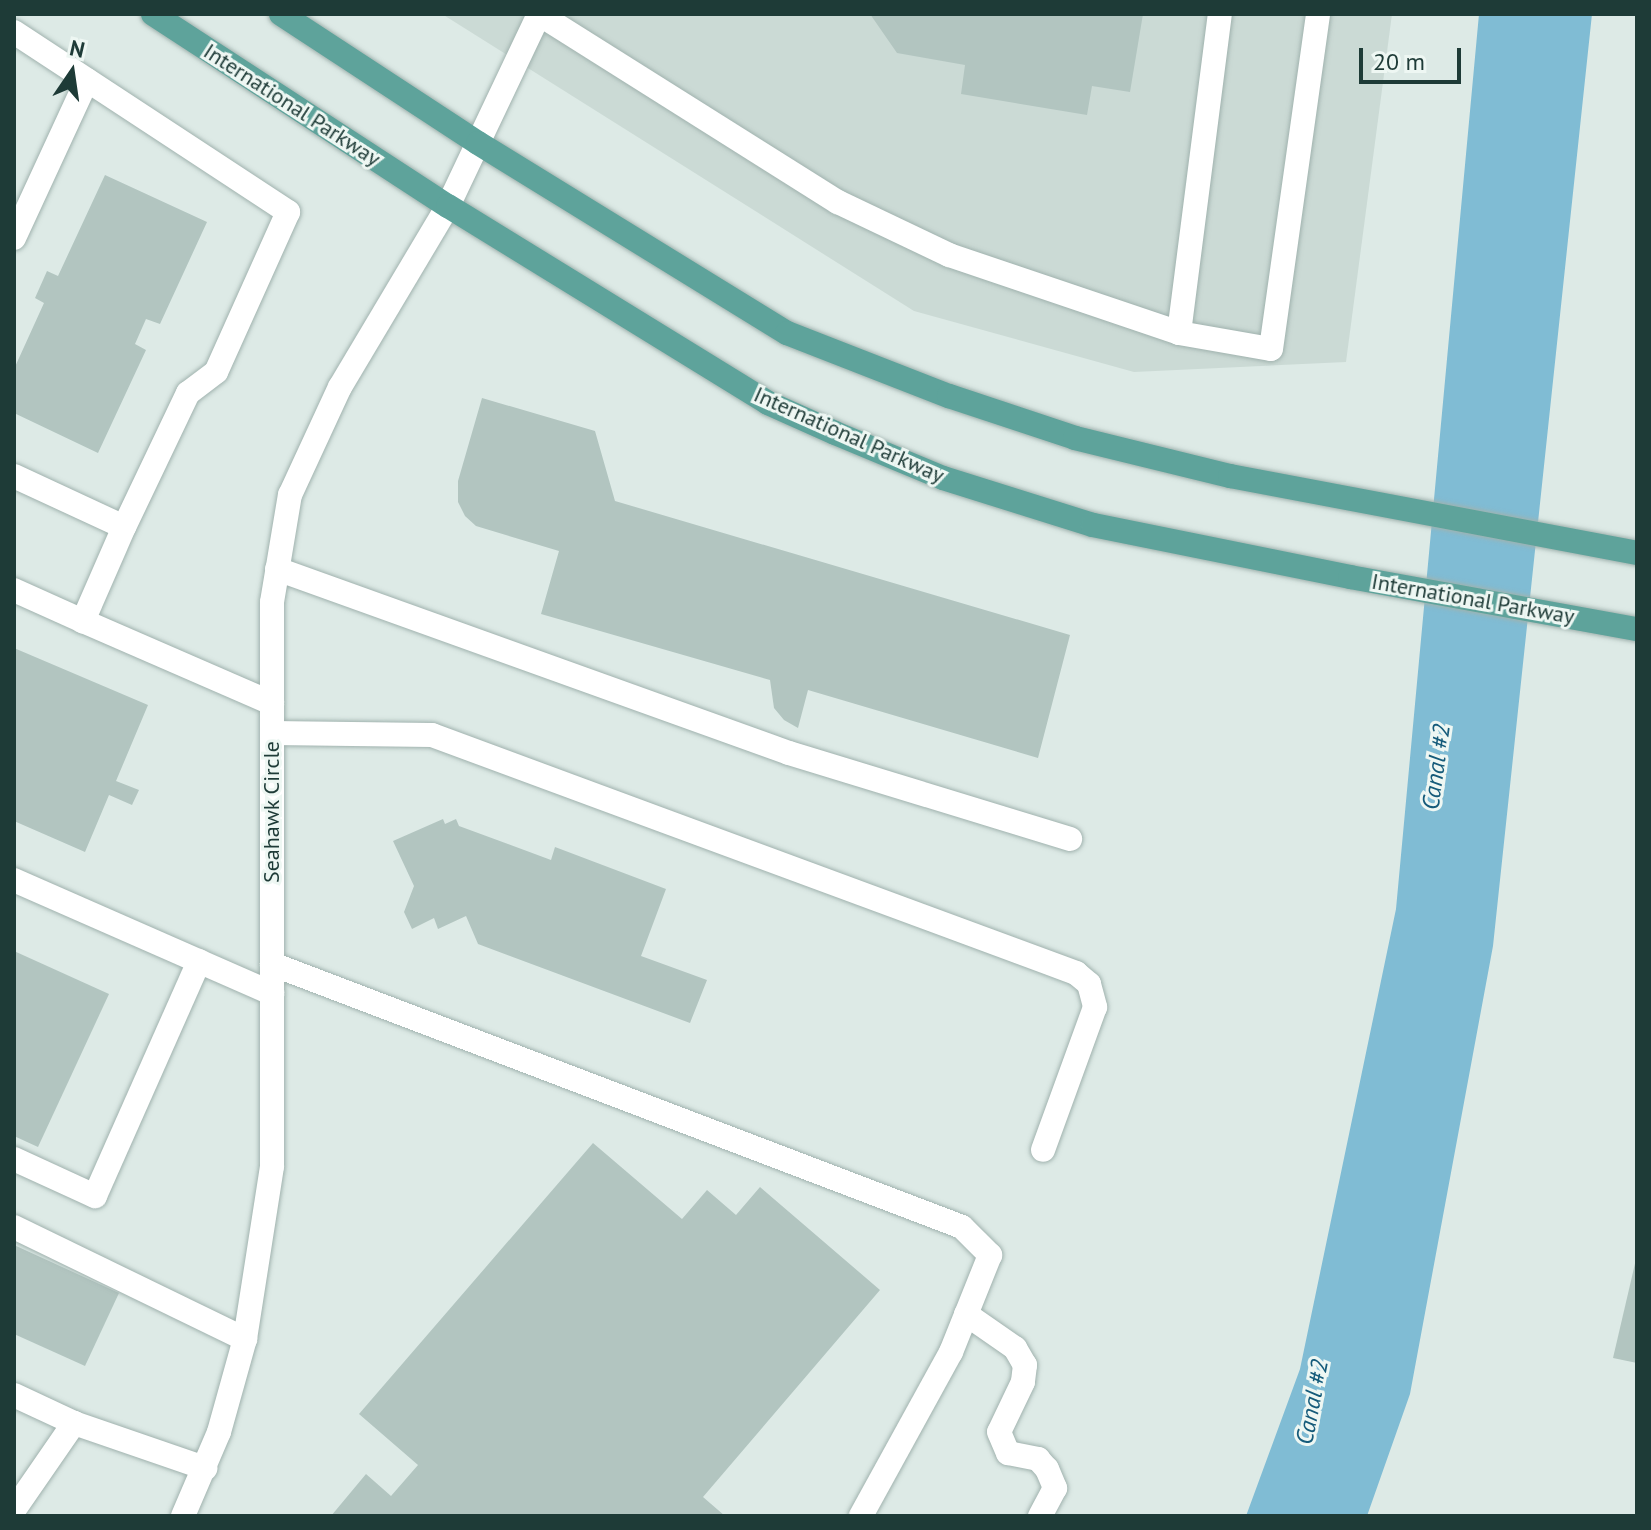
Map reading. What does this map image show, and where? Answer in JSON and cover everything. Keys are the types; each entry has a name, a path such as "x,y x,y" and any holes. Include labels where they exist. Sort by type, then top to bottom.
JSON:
{"main road":[{"name":"International Parkway","path":"153,14 448,206 768,403 943,478 1093,525 1350,577 1637,629"},
{"path":"281,14 478,143 787,333 949,396 1075,438 1358,502 1637,553"}],"street":[{"name":"Seahawk Circle","path":"183,1516 219,1432 245,1339 272,1166 272,602 290,495 340,387 448,206 539,14"},
{"path":"539,14 838,202 949,255 1179,333 1271,349 1318,14"},
{"path":"1179,333 1220,14"},
{"path":"14,32 288,212 216,372 188,393 83,621"},
{"path":"14,238 87,80"},
{"path":"14,476 124,527"},
{"path":"277,569 789,753 1070,839"},
{"path":"14,590 272,703"},
{"path":"272,733 432,735 1076,973 1089,984 1095,1007 1043,1150"},
{"path":"14,880 272,993"},
{"path":"14,1159 95,1196 199,961"},
{"path":"272,964 962,1227 990,1255 951,1352 861,1516"},
{"path":"14,1227 245,1339"},
{"path":"966,1314 1015,1348 1025,1365 1023,1382 999,1432 1008,1453 1038,1459 1047,1469 1055,1488 1040,1516"},
{"path":"14,1395 74,1423 205,1468"},
{"path":"14,1510 74,1423"}],"shaded area":[{"path":"442,14 1392,14 1346,362 1134,372 914,311"}],"water":[{"name":"Canal #2","path":"1479,14 1592,14 1493,946 1410,1394 1367,1516 1246,1516 1300,1369 1396,909"}],"building":[{"path":"870,14 1143,14 1130,92 1092,86 1087,115 961,94 965,65 897,53"},
{"path":"105,175 207,222 160,324 146,319 135,344 146,350 98,453 14,413 14,369 44,303 35,298 47,271 58,276"},
{"path":"482,398 595,431 615,501 1070,635 1038,758 808,690 798,728 784,720 774,708 770,680 541,614 559,551 476,526 465,516 458,502 458,481"},
{"path":"14,648 148,705 116,781 139,790 132,805 109,795 85,852 14,821"},
{"path":"443,819 445,824 456,819 459,826 551,860 555,847 666,889 641,956 707,980 690,1023 478,944 466,916 438,929 434,918 412,929 404,912 414,886 393,841"},
{"path":"14,951 109,994 38,1147 14,1136"},
{"path":"593,1143 682,1219 707,1190 736,1215 760,1187 880,1290 703,1497 725,1516 331,1516 366,1474 391,1496 418,1465 359,1414"},
{"path":"14,1245 119,1293 85,1366 14,1334"},
{"path":"1637,1255 1637,1363 1613,1358"}]}
